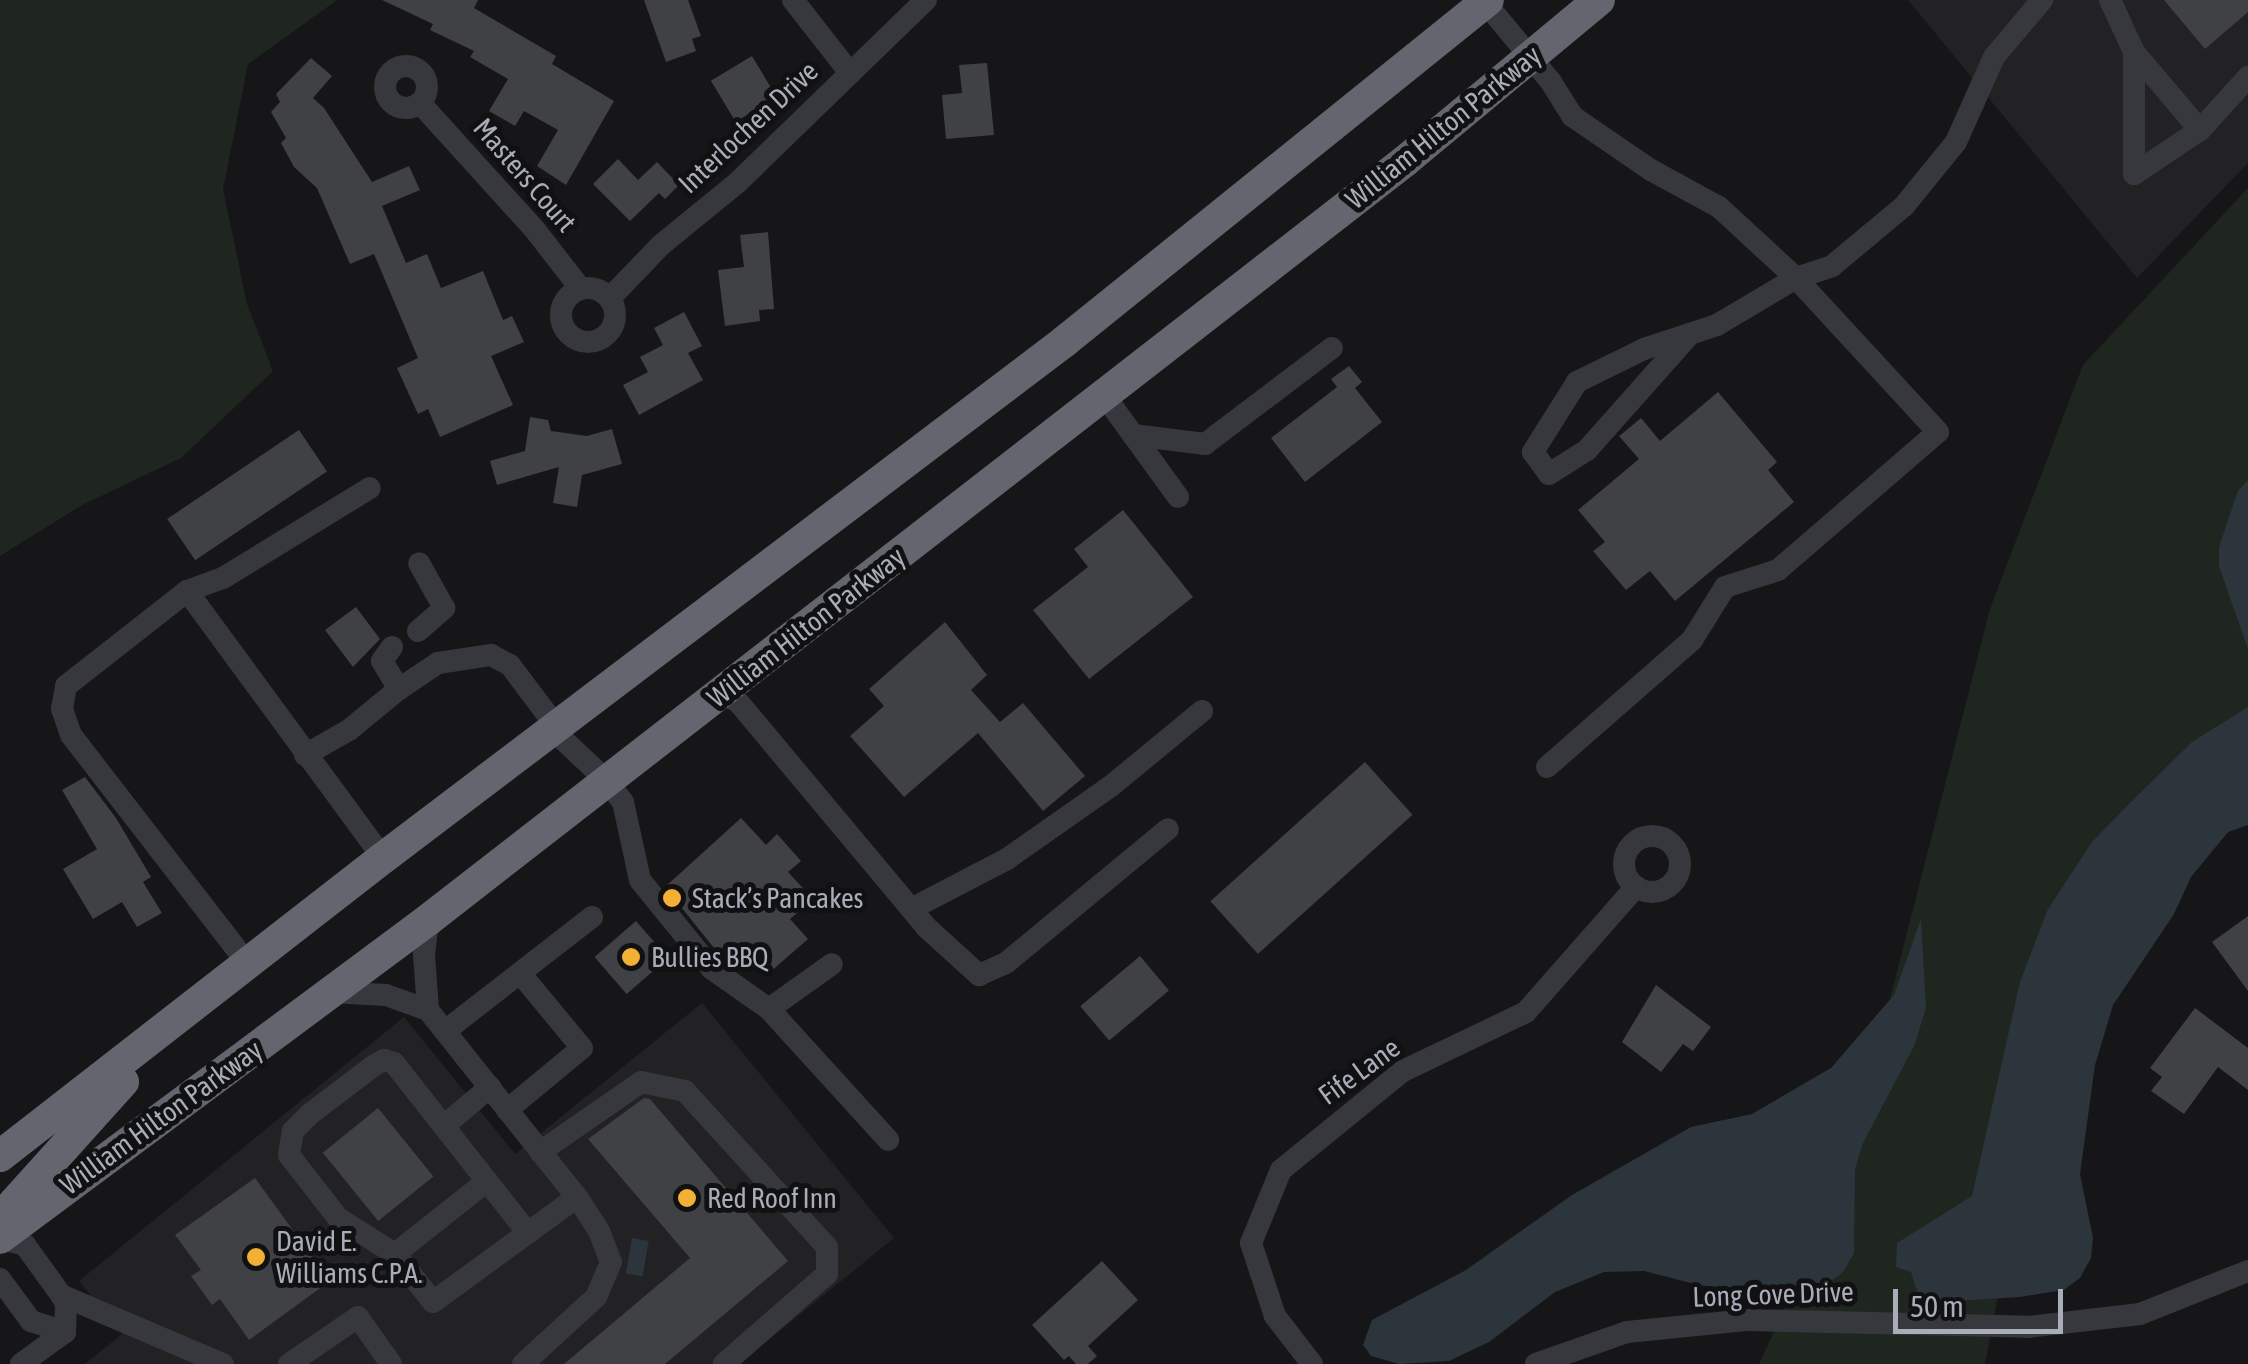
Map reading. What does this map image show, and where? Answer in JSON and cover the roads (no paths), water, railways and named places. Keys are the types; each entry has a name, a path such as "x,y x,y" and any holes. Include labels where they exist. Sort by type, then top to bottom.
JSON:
{"highway":[{"name":"William Hilton Parkway","path":"0,1238 608,781 1405,160 1599,0"},
{"path":"0,1156 382,858 557,731 1065,341 1486,1"},
{"path":"0,1238 14,1203 182,1015"}],"street":[{"path":"793,0 850,73"},
{"name":"Interlochen Drive","path":"581,289 572,293 562,311 567,331 575,338 595,340 612,328 615,308 610,298 661,245 737,183 926,0"},
{"path":"1690,334 1587,450 1550,474 1533,452 1577,382 1644,348 1718,325 1796,278 1832,266 1904,206 1956,142 1994,57 2042,0"},
{"path":"2110,0 2134,52 2200,130"},
{"path":"1486,1 1572,116 1652,170 1718,207 1796,278 1938,432 1778,570 1725,587 1692,640 1548,767"},
{"path":"2134,52 2134,174 2200,130 2248,77"},
{"name":"Masters Court","path":"420,103 535,230 581,289"},
{"path":"581,289 592,288 610,298"},
{"path":"1133,435 1205,444 1332,348"},
{"path":"1104,396 1178,497"},
{"path":"248,964 71,735 62,709 66,686 187,591 223,578 370,488"},
{"path":"305,755 349,730 438,662 443,653 440,637 432,631 418,631 444,608 418,563"},
{"path":"187,591 382,858"},
{"path":"392,647 382,660 399,690"},
{"path":"438,662 491,655 510,665 557,731 608,781 623,802 640,880 712,970 769,1009 888,1140"},
{"path":"722,692 739,703 910,909 979,975 1006,963 1168,828"},
{"path":"910,909 1007,858 1110,786 1202,711"},
{"name":"Fife Lane","path":"1312,1364 1275,1316 1251,1242 1281,1170 1403,1071 1526,1012 1636,887"},
{"path":"444,1031 592,917"},
{"path":"428,920 424,954 428,1010"},
{"path":"769,1009 832,964"},
{"path":"507,1110 582,1048 520,973"},
{"path":"331,992 386,995 428,1010 599,1230 611,1262 596,1296 523,1364"},
{"path":"528,1232 394,1063 384,1060 293,1131 290,1155 323,1202 338,1218 394,1254 433,1302 577,1197"},
{"path":"540,1152 641,1082 685,1091 827,1247 827,1274 724,1364"},
{"path":"445,1125 490,1088"},
{"path":"394,1254 487,1182"},
{"path":"0,1238 25,1245 61,1295 66,1303 65,1332"},
{"name":"Long Cove Drive","path":"1536,1364 1627,1332 1748,1320 2028,1327 2140,1314 2248,1271"},
{"path":"0,1279 31,1321 65,1332"},
{"path":"61,1295 223,1364"},
{"path":"289,1364 320,1355 358,1317 391,1364"},
{"path":"25,1363 65,1332"}],"place":[{"name":"Stack’s Pancakes","path":"672,898"},
{"name":"Bullies BBQ","path":"631,957"},
{"name":"Red Roof Inn","path":"687,1198"},
{"name":"David E. Williams C.P.A.","path":"256,1257"}]}
